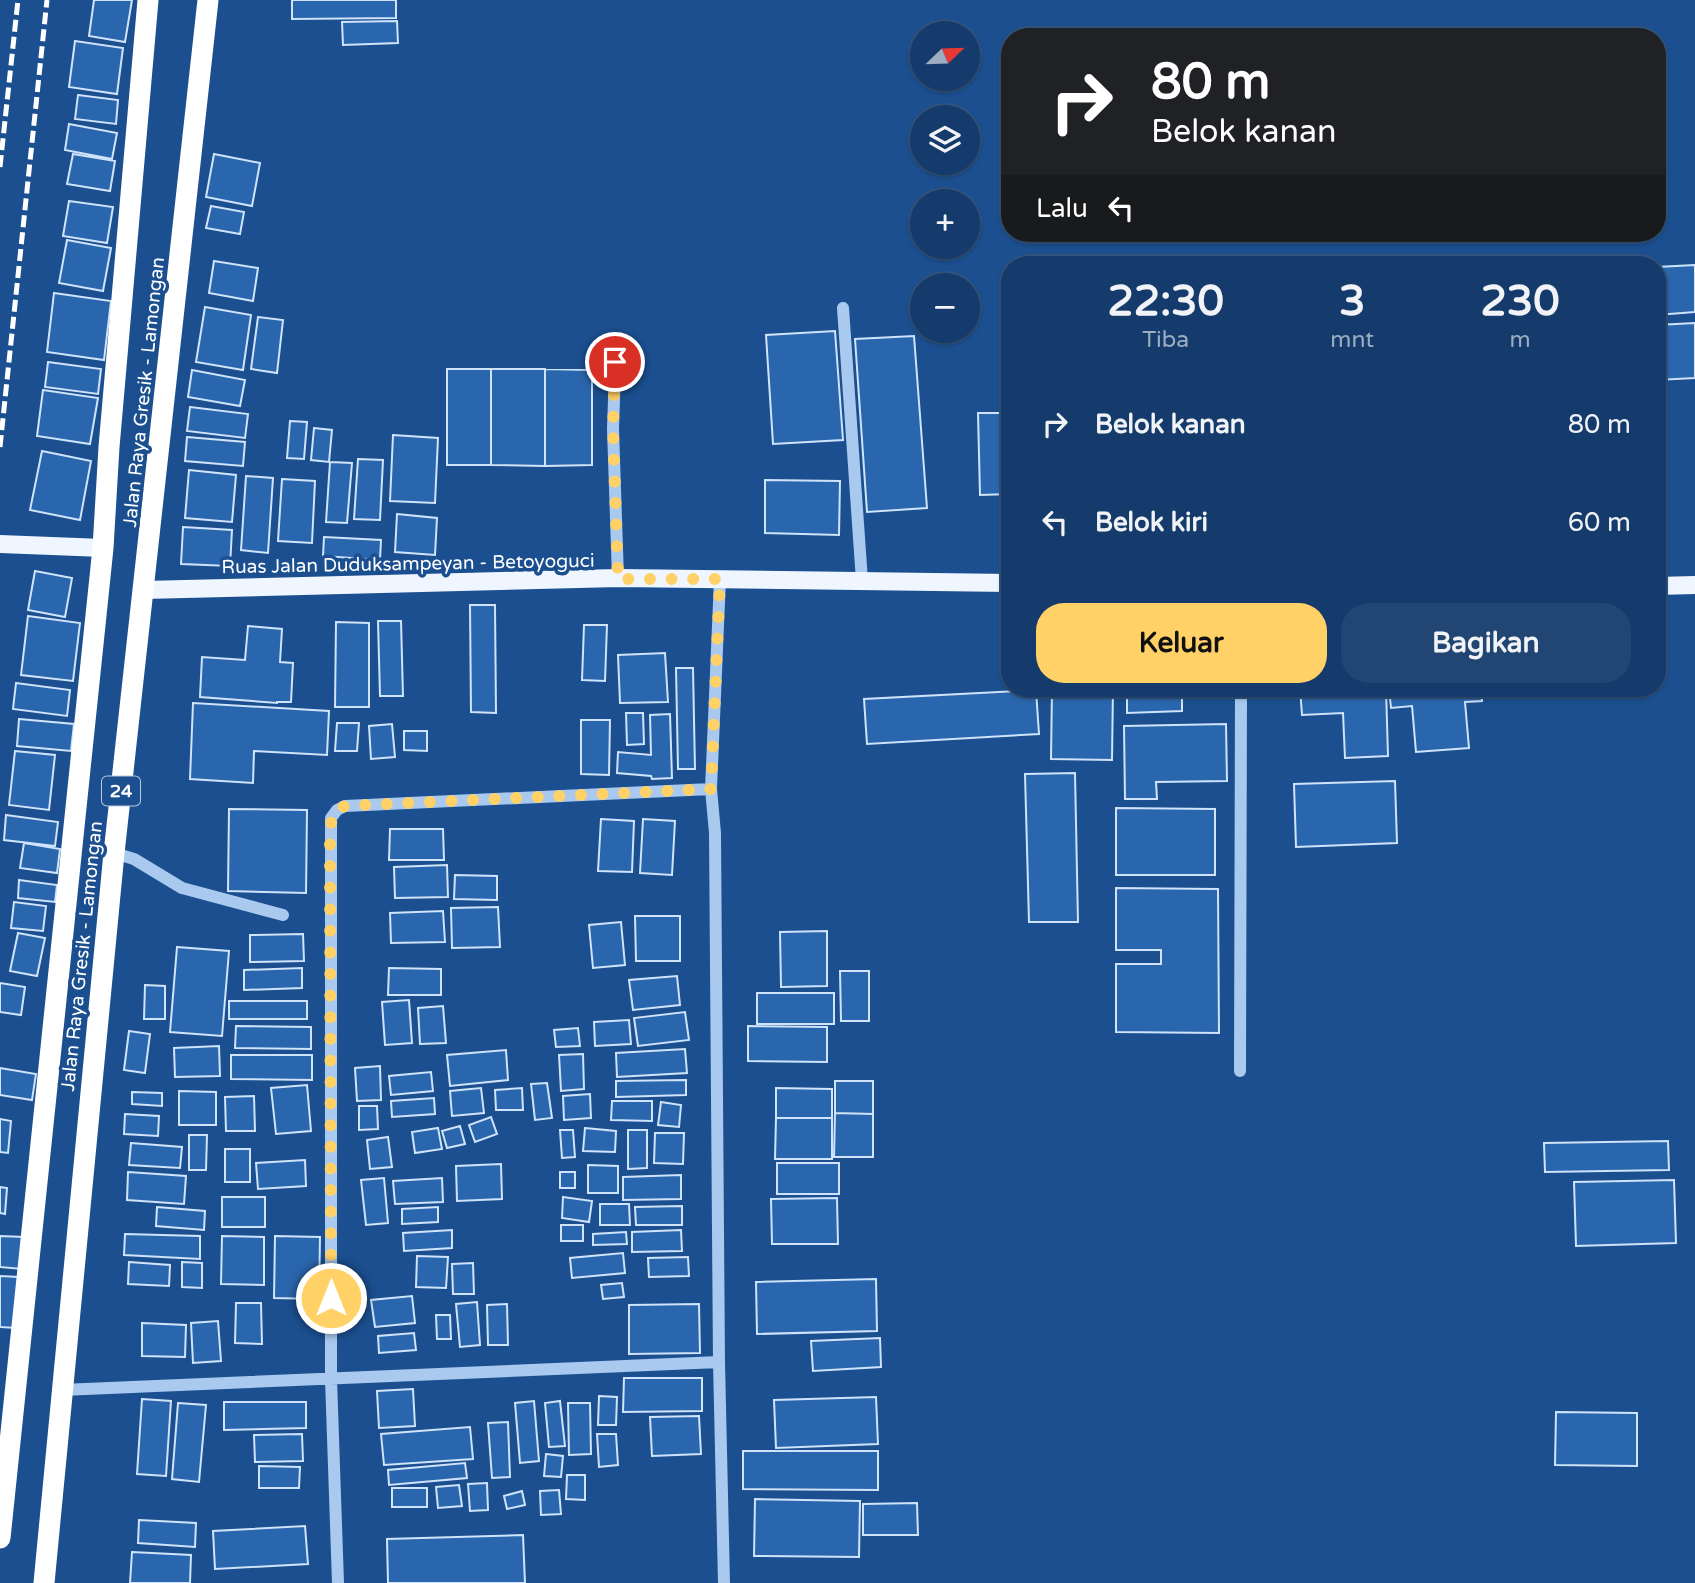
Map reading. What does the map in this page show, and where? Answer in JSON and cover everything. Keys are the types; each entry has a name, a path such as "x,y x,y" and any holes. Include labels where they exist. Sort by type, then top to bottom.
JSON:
{"highway":[{"name":"24","path":"0,1538 103,548 108,447 148,0"},
{"name":"Jalan Raya Gresik - Lamongan","path":"44,1583 114,853 208,0"}],"main road":[{"path":"0,544 103,548"},
{"name":"Ruas Jalan Duduksampeyan - Betoyoguci","path":"144,590 618,579 1001,583"},
{"path":"1666,586 1695,585"}],"street":[{"path":"842,308 862,581"},
{"path":"615,340 613,429 618,579"},
{"path":"720,579 711,789 715,833 719,1362 724,1583"},
{"path":"1240,1071 1241,697"},
{"path":"338,1583 331,1380 331,818 337,810 345,806 711,789"},
{"path":"114,853 134,859 181,888 283,915"},
{"path":"62,1390 719,1362"}],"building":[{"path":"94,0 132,0 125,42 89,36"},
{"path":"292,0 396,0 396,18 292,19"},
{"path":"397,21 398,43 343,45 342,22"},
{"path":"75,41 123,48 117,94 69,87"},
{"path":"78,95 118,100 116,124 75,119"},
{"path":"69,124 117,133 112,159 65,150"},
{"path":"73,154 115,161 110,191 67,184"},
{"path":"214,154 260,163 252,206 206,197"},
{"path":"69,201 113,207 107,243 63,236"},
{"path":"211,206 244,212 240,234 206,228"},
{"path":"67,240 111,248 103,291 59,283"},
{"path":"214,261 258,268 253,301 209,293"},
{"path":"1695,265 1695,312 1666,314 1666,267"},
{"path":"54,293 111,301 104,360 47,352"},
{"path":"205,307 251,315 243,370 196,362"},
{"path":"258,317 283,320 277,373 251,369"},
{"path":"1695,323 1695,378 1666,380 1666,325"},
{"path":"835,331 843,440 773,444 766,335"},
{"path":"910,336 910,343 915,343 927,508 867,512 855,339"},
{"path":"48,362 101,369 98,394 45,387"},
{"path":"447,369 491,369 491,465 447,465"},
{"path":"491,369 545,369 545,466 491,465"},
{"path":"545,369 592,370 592,465 545,466"},
{"path":"192,370 245,380 240,406 188,397"},
{"path":"43,390 98,398 90,444 37,436"},
{"path":"190,407 248,414 245,438 187,431"},
{"path":"978,413 1001,413 1001,494 980,495"},
{"path":"290,421 307,422 304,459 287,458"},
{"path":"314,428 332,430 329,462 311,460"},
{"path":"393,435 438,438 435,503 390,501"},
{"path":"187,437 245,442 243,466 185,461"},
{"path":"42,451 91,461 80,520 30,510"},
{"path":"358,459 383,460 380,520 354,519"},
{"path":"330,462 352,463 347,523 326,522"},
{"path":"189,470 236,475 232,522 185,518"},
{"path":"246,476 273,478 268,553 241,550"},
{"path":"282,479 315,481 312,543 278,541"},
{"path":"765,480 840,481 839,535 765,533"},
{"path":"397,514 437,518 435,555 395,552"},
{"path":"183,527 232,530 230,566 181,564"},
{"path":"324,537 381,540 380,560 323,556"},
{"path":"35,571 72,578 65,617 28,610"},
{"path":"470,605 495,605 496,713 471,712"},
{"path":"28,616 80,623 73,681 21,675"},
{"path":"378,621 401,621 403,696 380,696"},
{"path":"336,622 369,623 369,707 335,707"},
{"path":"584,625 607,625 605,681 582,680"},
{"path":"248,626 282,629 280,662 293,663 291,702 200,697 202,657 245,660"},
{"path":"665,653 668,702 620,703 618,655"},
{"path":"676,668 693,668 695,769 678,769"},
{"path":"16,683 70,690 67,716 13,709"},
{"path":"1001,692 1001,697 1036,697 1039,734 867,744 864,699"},
{"path":"1052,697 1113,697 1112,760 1051,759"},
{"path":"1127,697 1182,697 1182,711 1127,713"},
{"path":"1301,697 1386,697 1388,756 1345,758 1343,713 1302,715"},
{"path":"1390,697 1482,697 1482,701 1465,702 1469,748 1416,752 1412,706 1391,708"},
{"path":"193,703 329,711 327,755 254,751 253,783 190,779"},
{"path":"626,713 643,713 644,744 627,745"},
{"path":"670,714 672,778 652,779 651,776 617,773 618,752 651,755 650,715"},
{"path":"19,719 74,724 71,751 17,746"},
{"path":"581,720 610,720 609,775 581,774"},
{"path":"337,723 359,723 357,751 335,751"},
{"path":"392,724 395,757 371,759 369,726"},
{"path":"1226,724 1227,781 1156,782 1157,799 1125,799 1124,726"},
{"path":"404,731 427,731 427,751 404,750"},
{"path":"15,751 55,755 49,810 9,805"},
{"path":"1075,773 1078,922 1029,922 1025,774"},
{"path":"1395,781 1397,843 1296,847 1294,784"},
{"path":"1116,808 1215,809 1215,875 1116,875"},
{"path":"229,809 307,810 306,893 228,891"},
{"path":"6,815 58,822 55,846 4,840"},
{"path":"601,819 634,821 632,872 598,871"},
{"path":"643,819 675,821 672,875 640,873"},
{"path":"390,829 443,829 444,860 389,860"},
{"path":"24,843 60,849 57,873 20,868"},
{"path":"447,865 448,897 395,898 394,867"},
{"path":"455,875 497,876 497,900 454,899"},
{"path":"19,880 57,885 55,902 18,898"},
{"path":"1116,888 1218,889 1219,1033 1116,1032 1116,964 1161,964 1161,950 1116,950"},
{"path":"14,902 46,906 43,931 11,928"},
{"path":"498,907 500,947 452,948 451,908"},
{"path":"443,911 445,942 391,943 390,913"},
{"path":"635,916 680,916 680,961 636,961"},
{"path":"621,922 625,965 593,968 589,925"},
{"path":"827,931 827,986 781,987 780,932"},
{"path":"18,933 45,938 37,976 10,971"},
{"path":"303,934 304,961 250,962 250,935"},
{"path":"177,947 229,951 222,1036 170,1032"},
{"path":"302,968 302,988 244,990 244,970"},
{"path":"389,968 441,969 441,995 388,995"},
{"path":"840,971 869,971 869,1021 841,1021"},
{"path":"677,976 680,1005 633,1010 629,980"},
{"path":"0,983 25,987 21,1015 0,1012"},
{"path":"145,985 165,986 165,1019 144,1019"},
{"path":"757,993 834,993 834,1024 757,1024"},
{"path":"409,1000 412,1043 385,1045 382,1002"},
{"path":"229,1001 307,1001 307,1019 229,1019"},
{"path":"443,1006 446,1043 420,1044 418,1008"},
{"path":"685,1012 689,1040 638,1046 634,1018"},
{"path":"629,1020 631,1044 595,1046 594,1022"},
{"path":"236,1026 311,1027 311,1049 235,1048"},
{"path":"748,1026 827,1027 827,1062 748,1061"},
{"path":"578,1028 580,1046 556,1047 554,1030"},
{"path":"129,1031 150,1034 145,1073 124,1070"},
{"path":"219,1046 220,1076 175,1077 174,1048"},
{"path":"685,1049 687,1073 617,1077 616,1053"},
{"path":"506,1050 508,1080 450,1086 447,1055"},
{"path":"583,1054 584,1089 561,1091 559,1055"},
{"path":"231,1055 312,1055 312,1080 231,1079"},
{"path":"380,1066 381,1100 357,1101 355,1068"},
{"path":"0,1068 36,1074 32,1100 0,1095"},
{"path":"431,1072 433,1091 391,1095 389,1076"},
{"path":"686,1080 686,1095 616,1097 616,1081"},
{"path":"835,1081 873,1081 873,1114 835,1113"},
{"path":"547,1083 552,1118 535,1120 531,1084"},
{"path":"307,1085 311,1131 276,1134 271,1088"},
{"path":"481,1088 484,1113 452,1116 450,1091"},
{"path":"522,1088 523,1110 496,1110 495,1090"},
{"path":"776,1088 832,1089 832,1118 776,1118"},
{"path":"179,1091 216,1092 216,1125 179,1125"},
{"path":"132,1092 162,1093 162,1106 132,1104"},
{"path":"590,1094 591,1118 564,1120 563,1096"},
{"path":"254,1096 255,1131 226,1131 225,1097"},
{"path":"434,1098 435,1114 392,1117 391,1101"},
{"path":"612,1101 652,1101 652,1121 611,1120"},
{"path":"661,1102 681,1105 679,1127 658,1125"},
{"path":"359,1106 377,1106 378,1129 359,1130"},
{"path":"835,1113 873,1114 873,1157 834,1157"},
{"path":"125,1114 159,1116 158,1136 124,1134"},
{"path":"491,1117 497,1134 475,1142 469,1125"},
{"path":"776,1118 832,1118 832,1159 775,1159"},
{"path":"0,1119 11,1121 8,1153 0,1152"},
{"path":"460,1126 465,1144 447,1148 442,1131"},
{"path":"438,1128 442,1149 415,1153 412,1132"},
{"path":"585,1128 616,1131 615,1152 583,1151"},
{"path":"560,1130 573,1130 575,1157 562,1158"},
{"path":"628,1130 647,1130 647,1168 628,1169"},
{"path":"655,1133 684,1133 683,1164 654,1163"},
{"path":"189,1135 207,1135 206,1170 189,1170"},
{"path":"388,1137 392,1167 370,1169 367,1140"},
{"path":"1668,1141 1669,1170 1545,1172 1544,1143"},
{"path":"131,1143 182,1147 180,1168 129,1165"},
{"path":"225,1149 250,1149 250,1182 225,1182"},
{"path":"305,1160 306,1186 258,1189 256,1163"},
{"path":"777,1163 839,1163 839,1194 777,1194"},
{"path":"501,1164 502,1199 457,1201 456,1166"},
{"path":"588,1165 618,1166 618,1193 588,1193"},
{"path":"128,1172 186,1176 184,1204 127,1200"},
{"path":"560,1172 575,1172 575,1188 560,1188"},
{"path":"681,1175 681,1199 623,1200 623,1177"},
{"path":"384,1178 388,1223 366,1225 361,1180"},
{"path":"442,1178 443,1202 395,1204 393,1181"},
{"path":"1674,1180 1676,1243 1576,1246 1574,1182"},
{"path":"0,1187 7,1188 5,1214 0,1213"},
{"path":"222,1197 265,1197 265,1227 222,1227"},
{"path":"563,1197 592,1201 589,1222 562,1218"},
{"path":"837,1198 838,1244 772,1244 771,1199"},
{"path":"600,1204 629,1204 630,1225 600,1225"},
{"path":"682,1206 682,1225 636,1225 635,1207"},
{"path":"157,1207 205,1211 204,1230 156,1226"},
{"path":"438,1207 438,1222 402,1224 402,1209"},
{"path":"561,1225 583,1225 583,1241 561,1241"},
{"path":"452,1230 452,1248 404,1251 403,1233"},
{"path":"681,1230 682,1251 632,1252 632,1232"},
{"path":"626,1232 627,1244 593,1245 593,1234"},
{"path":"125,1234 200,1236 200,1259 124,1255"},
{"path":"0,1236 24,1237 22,1269 0,1267"},
{"path":"222,1236 264,1237 264,1285 221,1284"},
{"path":"275,1236 320,1237 319,1299 274,1298"},
{"path":"623,1253 625,1273 572,1278 570,1258"},
{"path":"417,1256 448,1257 446,1288 416,1287"},
{"path":"688,1257 689,1276 649,1277 648,1258"},
{"path":"129,1262 170,1265 169,1286 128,1284"},
{"path":"182,1262 202,1263 202,1288 182,1287"},
{"path":"473,1263 474,1294 453,1294 452,1264"},
{"path":"0,1276 19,1277 16,1328 0,1327"},
{"path":"876,1279 877,1331 757,1334 756,1282"},
{"path":"622,1283 624,1297 603,1299 601,1285"},
{"path":"412,1296 415,1323 375,1327 371,1300"},
{"path":"477,1302 480,1345 460,1347 456,1304"},
{"path":"236,1303 261,1303 262,1344 235,1343"},
{"path":"507,1304 508,1345 488,1345 487,1305"},
{"path":"699,1304 700,1353 629,1354 629,1305"},
{"path":"436,1315 450,1315 451,1339 437,1339"},
{"path":"218,1321 221,1361 193,1363 191,1323"},
{"path":"142,1323 186,1325 185,1357 142,1356"},
{"path":"414,1333 416,1350 379,1353 378,1336"},
{"path":"880,1338 881,1367 813,1371 811,1341"},
{"path":"624,1378 702,1378 702,1411 623,1412"},
{"path":"413,1389 415,1426 379,1428 377,1391"},
{"path":"599,1396 617,1397 616,1425 598,1425"},
{"path":"876,1397 878,1444 776,1448 774,1400"},
{"path":"142,1399 171,1401 166,1476 137,1474"},
{"path":"534,1401 539,1461 520,1463 515,1403"},
{"path":"560,1401 565,1446 549,1447 545,1403"},
{"path":"224,1402 306,1402 306,1428 224,1430"},
{"path":"178,1403 206,1405 199,1482 172,1479"},
{"path":"568,1403 590,1403 591,1454 569,1455"},
{"path":"1556,1412 1637,1413 1637,1466 1555,1465"},
{"path":"699,1416 701,1454 652,1456 650,1417"},
{"path":"508,1422 510,1477 492,1478 488,1423"},
{"path":"470,1427 473,1459 384,1465 381,1434"},
{"path":"302,1434 303,1461 255,1462 254,1435"},
{"path":"597,1434 616,1434 618,1465 599,1467"},
{"path":"743,1451 878,1451 878,1490 743,1489"},
{"path":"546,1454 563,1456 561,1477 544,1476"},
{"path":"465,1463 467,1478 389,1485 388,1470"},
{"path":"259,1466 300,1467 299,1488 259,1488"},
{"path":"567,1475 585,1475 585,1500 566,1499"},
{"path":"487,1483 488,1510 470,1511 468,1484"},
{"path":"459,1485 462,1506 438,1508 436,1487"},
{"path":"392,1488 427,1488 427,1507 392,1507"},
{"path":"559,1490 561,1514 541,1515 540,1491"},
{"path":"522,1491 525,1505 507,1509 504,1496"},
{"path":"755,1499 860,1501 859,1557 754,1556"},
{"path":"917,1503 918,1535 863,1535 863,1504"},
{"path":"139,1520 196,1523 195,1547 138,1543"},
{"path":"305,1526 308,1564 215,1569 213,1531"},
{"path":"523,1535 525,1583 388,1583 387,1539"},
{"path":"132,1552 191,1555 190,1583 130,1583"}],"railway":[{"path":"0,167 18,0"},
{"path":"0,447 47,0"}],"route":[{"path":"331,1298 331,818 337,810 345,806 711,789 720,579 618,579 613,429 615,362"}]}
